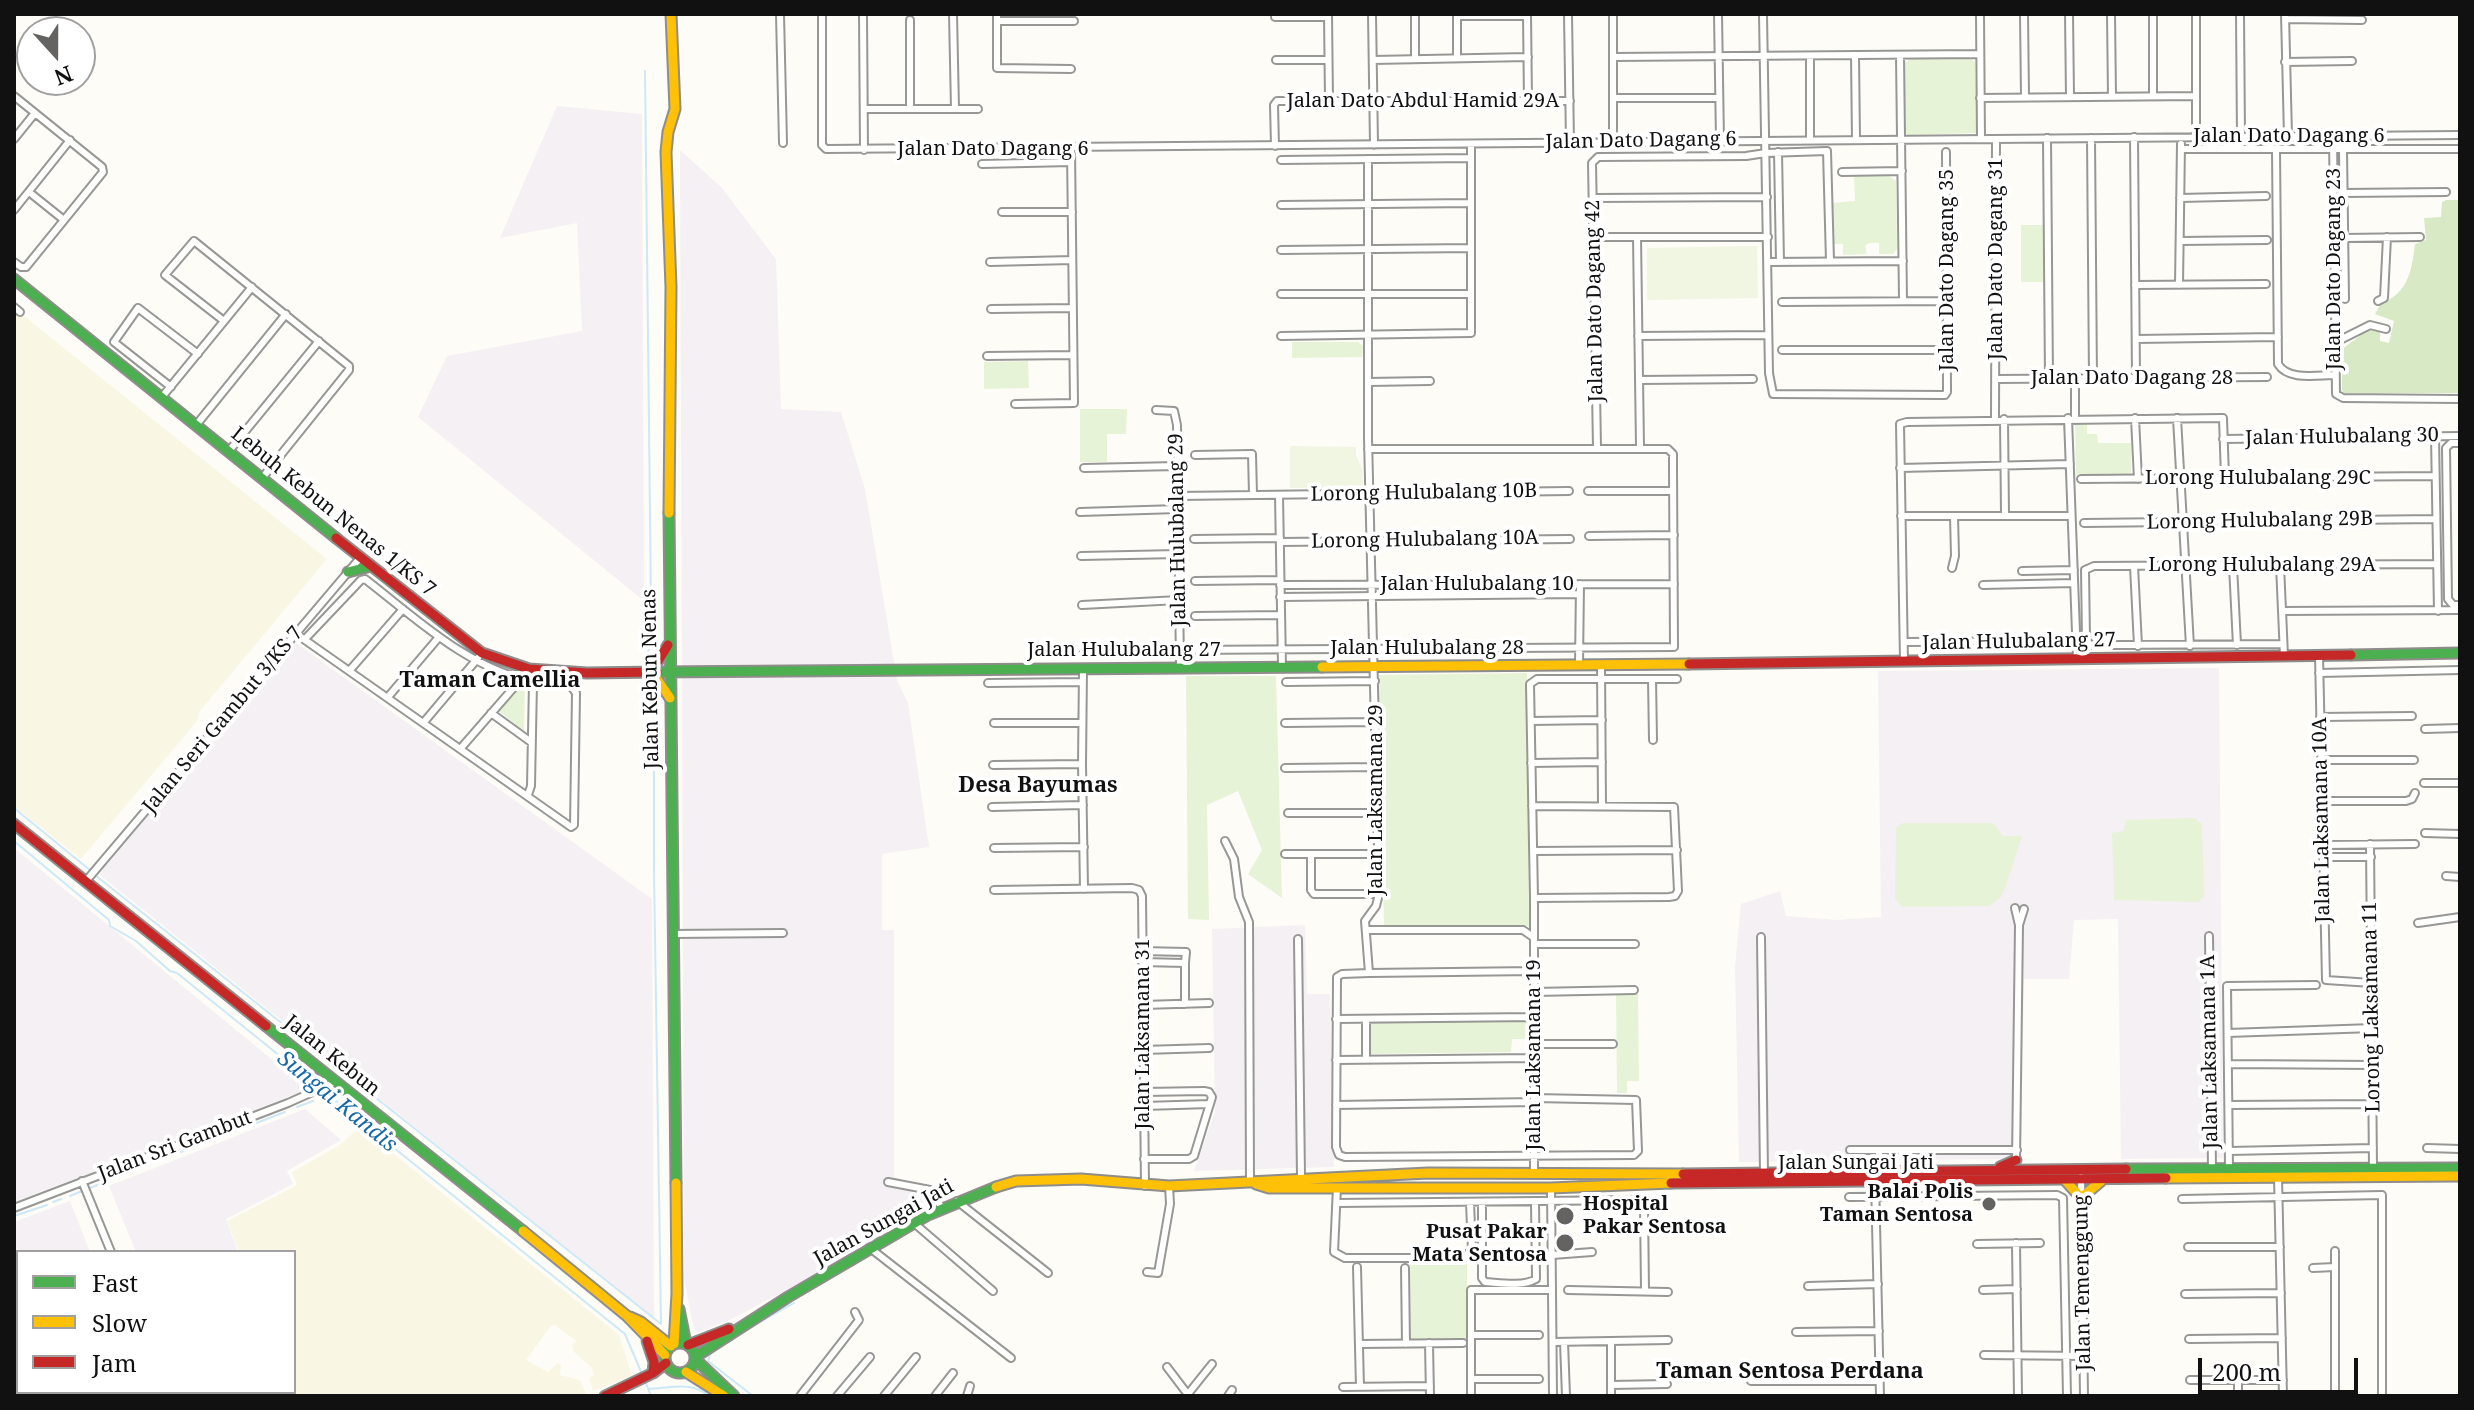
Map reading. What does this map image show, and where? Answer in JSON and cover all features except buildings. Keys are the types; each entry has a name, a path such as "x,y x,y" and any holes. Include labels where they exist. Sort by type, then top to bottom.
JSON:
{"main road":[{"name":"Jalan Kebun Nenas","path":"669,1352 677,1294 668,505 671,287 666,152 675,109 671,14"},
{"name":"Lebuh Kebun Nenas 1/KS 7","path":"14,279 263,477 479,657 543,671 669,671"},
{"path":"349,549 351,561 348,572 371,566"},
{"path":"669,642 648,672 670,698"},
{"name":"Jalan Hulubalang 27","path":"669,671 1904,662 2460,653"},
{"name":"Jalan Kebun","path":"14,824 91,876 331,1084 627,1316 654,1332 669,1352"},
{"path":"1985,1176 2024,1162 2037,1170"},
{"name":"Jalan Sungai Jati","path":"2017,1163 2065,1180 2081,1174 2212,1169 2460,1168"},
{"name":"Jalan Sungai Jati","path":"695,1358 754,1318 913,1223 957,1201 1001,1185 1032,1179 1081,1179 1169,1186 1251,1183 1301,1177 1532,1172 1764,1174 1971,1181 2017,1163 2037,1170 2104,1179 2460,1176"},
{"path":"1531,1187 1503,1183 1502,1180 1532,1172"},
{"path":"1427,1188 1460,1184 1463,1180 1428,1173"},
{"name":"Jalan Sungai Jati","path":"1251,1183 1269,1188 1551,1188 1985,1176"},
{"path":"2065,1180 2081,1198 2104,1179"},
{"path":"677,1294 687,1344 704,1370 734,1396"},
{"name":"Jalan Kebun","path":"627,1316 669,1352"},
{"path":"605,1396 653,1373 669,1352 754,1318"},
{"path":"654,1332 665,1330 674,1321"},
{"path":"635,1326 652,1351 653,1373"},
{"path":"669,1352 671,1370 699,1378 724,1396"},
{"path":"625,1387 682,1372 694,1364 695,1358"}],"street":[{"path":"780,14 783,143"},
{"name":"Jalan Dato Dagang 6","path":"822,14 823,148 1071,149 1613,141 2460,135"},
{"path":"863,14 864,150"},
{"path":"953,14 955,109"},
{"path":"1372,14 1374,145"},
{"path":"1415,14 1415,59"},
{"path":"1568,14 1570,142"},
{"path":"1613,14 1613,141"},
{"path":"1718,14 1720,141"},
{"path":"1638,336 1768,335 1763,14"},
{"path":"1980,14 1981,139"},
{"path":"2024,14 2025,97"},
{"path":"2069,14 2070,97"},
{"path":"2111,14 2112,97"},
{"path":"2153,14 2153,96"},
{"path":"2196,14 2196,137"},
{"path":"2240,14 2241,137"},
{"path":"1457,58 1457,15 1527,15 1528,100"},
{"path":"1275,17 1328,16 1329,101"},
{"path":"1071,69 997,68 997,17 1074,21"},
{"path":"2288,136 2285,17 2362,20"},
{"path":"910,20 910,109"},
{"path":"1613,57 1980,54"},
{"path":"1855,55 1856,140"},
{"path":"1900,55 1903,301"},
{"path":"1810,56 1810,140"},
{"path":"1373,60 1528,57"},
{"path":"1276,60 1328,60"},
{"path":"2285,62 2352,61"},
{"path":"14,96 102,167 103,172 23,267 14,262"},
{"path":"1980,98 2196,96"},
{"path":"1613,98 1719,98"},
{"name":"Jalan Dato Abdul Hamid 29A","path":"1275,146 1274,105 1277,101 1570,101"},
{"path":"865,109 978,109"},
{"path":"14,139 35,113"},
{"name":"Jalan Dato Dagang 23","path":"2333,136 2336,394 2343,398 2460,399"},
{"path":"2134,137 2136,378"},
{"path":"2179,285 2181,137"},
{"path":"2047,138 2049,379"},
{"path":"2091,138 2093,379"},
{"name":"Jalan Dato Dagang 31","path":"1995,420 1996,139"},
{"path":"14,210 70,140"},
{"path":"1281,336 1471,333 1471,144"},
{"path":"1015,404 1074,403 1071,149"},
{"path":"2181,149 2460,149"},
{"path":"2276,150 2278,364 2283,372 2290,374 2335,375"},
{"name":"Jalan Dato Dagang 23","path":"2343,150 2345,299"},
{"path":"1766,153 1827,151 1830,261"},
{"path":"1778,152 1780,262"},
{"name":"Jalan Dato Dagang 35","path":"1768,335 1771,392 1775,396 1945,395 1948,350 1946,152"},
{"name":"Jalan Dato Dagang 42","path":"1597,447 1592,163 1598,157 1746,156 1766,153"},
{"path":"1281,160 1471,158"},
{"name":"Jalan Laksamana 29","path":"1367,930 1367,916 1376,906 1379,894 1370,584 1368,159"},
{"path":"982,164 1071,162"},
{"path":"1842,172 1902,171"},
{"path":"29,192 64,220"},
{"path":"2344,193 2446,192"},
{"path":"2180,198 2266,196"},
{"path":"1594,198 1767,197"},
{"path":"1281,205 1471,203"},
{"path":"1002,212 1072,212"},
{"path":"1595,237 1768,237"},
{"path":"1637,237 1640,447"},
{"path":"2378,301 2384,298 2387,237"},
{"path":"2344,238 2420,237"},
{"path":"2180,241 2267,240"},
{"path":"224,321 165,275 191,242 195,241 349,368 263,477"},
{"path":"1281,250 1471,248"},
{"path":"990,262 1072,260"},
{"path":"1768,262 1903,261"},
{"path":"2135,285 2266,284"},
{"path":"162,397 252,287"},
{"path":"1281,294 1471,294"},
{"path":"1782,302 1948,301"},
{"path":"171,387 115,343 116,337 138,308 198,354"},
{"path":"991,309 1073,308"},
{"path":"197,424 286,314"},
{"path":"2334,343 2370,325 2386,329"},
{"path":"2136,339 2278,337"},
{"path":"229,451 319,341"},
{"path":"1782,350 1948,350"},
{"path":"987,356 1073,355"},
{"name":"Jalan Dato Dagang 28","path":"1997,379 2267,377"},
{"path":"1639,380 1753,379"},
{"path":"2075,379 2070,464 2077,659"},
{"path":"1368,382 1430,381"},
{"name":"Jalan Hulubalang 29","path":"1156,410 1170,410 1176,414 1180,668"},
{"path":"2135,418 2138,479"},
{"path":"2177,418 2190,658"},
{"path":"1904,662 1900,424 2004,419 2223,418 2225,478"},
{"path":"2004,419 2005,515"},
{"path":"2435,436 2438,611"},
{"name":"Jalan Hulubalang 30","path":"2223,439 2460,436"},
{"path":"2460,443 2451,443 2446,448 2448,599 2460,608"},
{"path":"1368,449 1668,449 1671,451 1673,491 1674,584"},
{"path":"1195,455 1252,454 1253,495"},
{"path":"1900,468 2070,464"},
{"path":"1084,468 1177,466"},
{"name":"Lorong Hulubalang 29C","path":"2081,479 2435,476"},
{"name":"Lorong Hulubalang 10B","path":"1178,496 1569,491"},
{"path":"1588,491 1673,491"},
{"path":"1279,495 1282,667"},
{"path":"1080,512 1178,509"},
{"path":"1901,516 2071,516"},
{"path":"1952,568 1955,556 1954,516"},
{"name":"Lorong Hulubalang 29B","path":"2084,523 2436,519"},
{"path":"1589,536 1674,535"},
{"name":"Lorong Hulubalang 10A","path":"1194,539 1570,539"},
{"path":"1081,556 1178,554"},
{"name":"Jalan Seri Gambut 3/KS 7","path":"91,876 360,558"},
{"name":"Lorong Hulubalang 29A","path":"2138,646 2096,647 2086,639 2084,573 2088,568 2437,564"},
{"path":"2280,565 2284,656"},
{"path":"2134,566 2138,646 2283,644"},
{"path":"2233,566 2237,645"},
{"path":"2022,571 2074,570"},
{"path":"295,633 571,827 576,822 576,693 571,686 522,678 439,637 365,579 305,639"},
{"name":"Jalan Hulubalang 10","path":"1195,581 1674,584"},
{"path":"1983,585 2074,583"},
{"path":"1579,665 1580,584"},
{"name":"Jalan Hulubalang 28","path":"1083,654 1281,649 1674,647 1674,584"},
{"name":"Jalan Hulubalang 10","path":"1280,597 1579,594"},
{"path":"1082,605 1179,600"},
{"path":"2282,611 2438,611 2460,608"},
{"path":"350,670 403,609"},
{"path":"1195,616 1281,615"},
{"path":"388,697 439,637"},
{"path":"1904,642 2076,641"},
{"name":"Jalan Laksamana 10A","path":"2319,655 2326,980 2372,983"},
{"path":"424,722 479,657"},
{"path":"1601,665 1602,806"},
{"path":"994,890 1084,889 1083,668"},
{"path":"2319,673 2460,670"},
{"path":"461,748 522,678"},
{"path":"1601,679 1677,679"},
{"name":"Jalan Laksamana 19","path":"1532,1172 1534,898 1530,684 1532,680 1601,679"},
{"path":"1652,679 1653,740"},
{"path":"1286,682 1375,681"},
{"path":"528,795 531,786 533,682"},
{"path":"988,683 1082,682"},
{"path":"491,713 531,742"},
{"path":"2320,717 2412,716"},
{"path":"1531,721 1602,720"},
{"path":"1285,723 1376,722"},
{"path":"994,723 1082,723"},
{"path":"2425,729 2460,728"},
{"path":"2321,760 2414,760"},
{"path":"1531,763 1602,762"},
{"path":"993,765 1082,764"},
{"path":"1285,768 1377,767"},
{"path":"2424,783 2460,783"},
{"path":"2322,801 2399,802 2412,799 2415,793"},
{"path":"992,807 1083,805"},
{"path":"1532,806 1671,805 1676,810 1678,891 1675,896 1534,898"},
{"path":"1288,813 1377,813"},
{"path":"2425,833 2460,834"},
{"path":"1225,841 1234,859 1239,897 1249,922 1251,1183"},
{"name":"Lorong Laksamana 11","path":"2370,844 2373,1169"},
{"path":"2323,845 2415,844"},
{"path":"994,848 1084,847"},
{"path":"1533,851 1677,850"},
{"path":"1285,854 1378,854"},
{"path":"1311,854 1311,890 1314,894 1379,894"},
{"path":"2323,857 2371,857"},
{"path":"2446,876 2460,877"},
{"name":"Jalan Laksamana 31","path":"1084,889 1132,888 1139,890 1142,896 1145,1186"},
{"path":"1850,1150 2017,1163 2019,925 2015,908"},
{"path":"2019,925 2024,909"},
{"path":"2418,923 2460,917"},
{"path":"1369,973 1367,930 1523,930 1534,941 1635,944"},
{"path":"672,934 783,933"},
{"name":"Jalan Laksamana 1A","path":"2209,936 2212,1169"},
{"path":"1761,937 1764,1174"},
{"path":"1298,939 1301,1177"},
{"path":"1142,951 1186,952 1185,1004"},
{"path":"1142,962 1185,963"},
{"path":"1336,1105 1636,1100 1638,1151 1634,1155 1339,1155 1336,1147 1335,995 1337,977 1369,973 1534,971"},
{"path":"2229,1169 2227,986 2316,985"},
{"path":"1534,992 1634,990"},
{"path":"1143,1005 1209,1003"},
{"path":"1336,1019 1534,1017"},
{"path":"1366,1019 1366,1059"},
{"path":"2228,1033 2373,1028"},
{"path":"1534,1044 1613,1044"},
{"path":"1143,1050 1209,1048"},
{"path":"1336,1060 1534,1058"},
{"path":"2228,1064 2373,1065"},
{"name":"Jalan Sri Gambut","path":"14,1208 84,1187 331,1084"},
{"path":"1144,1092 1204,1091 1212,1097 1197,1151 1189,1159 1144,1159"},
{"path":"1144,1106 1210,1104"},
{"path":"2229,1105 2374,1104"},
{"path":"2229,1151 2373,1148"},
{"path":"2427,1148 2460,1149"},
{"path":"1879,1150 1876,1197 1880,1396"},
{"path":"1345,1157 1347,1176"},
{"name":"Jalan Temenggung","path":"2081,1174 2084,1396"},
{"path":"1985,1176 1985,1196"},
{"path":"2278,1177 2283,1396"},
{"path":"1971,1181 1971,1197"},
{"path":"888,1182 930,1190 942,1208"},
{"path":"1147,1272 1158,1273 1170,1204 1169,1186"},
{"path":"84,1187 110,1250"},
{"path":"1337,1187 1334,1252 1338,1256 1469,1256 1472,1250 1470,1203"},
{"path":"1551,1188 1553,1396"},
{"path":"1849,1197 2057,1195 2063,1198 2067,1214 2067,1396"},
{"path":"2182,1199 2382,1195 2382,1396"},
{"path":"1337,1203 1639,1200 1644,1206 1645,1291"},
{"path":"957,1201 1048,1273"},
{"path":"1482,1203 1482,1278 1485,1282 1511,1283 1536,1279 1535,1202"},
{"path":"2067,1214 2081,1214"},
{"path":"913,1223 993,1291"},
{"path":"2016,1243 2018,1396"},
{"path":"1977,1244 2040,1243"},
{"path":"2188,1247 2280,1247"},
{"path":"870,1248 1011,1358"},
{"path":"2335,1251 2335,1396"},
{"path":"1552,1255 1592,1252"},
{"path":"1357,1267 1360,1387"},
{"path":"2313,1268 2335,1267"},
{"path":"1405,1268 1406,1344"},
{"path":"1808,1286 1878,1284"},
{"path":"1983,1290 2017,1289"},
{"path":"1471,1396 1471,1290 1552,1290"},
{"path":"1568,1290 1668,1292"},
{"path":"2185,1294 2281,1293"},
{"path":"800,1396 859,1320 855,1312"},
{"path":"1796,1332 1879,1331"},
{"path":"1471,1335 1539,1335"},
{"path":"2189,1339 2282,1338"},
{"path":"1553,1342 1668,1340"},
{"path":"1564,1342 1566,1396"},
{"path":"1611,1342 1611,1396"},
{"path":"1429,1343 1430,1396"},
{"path":"1359,1344 1463,1343"},
{"path":"1984,1355 2084,1356"},
{"path":"837,1396 870,1357"},
{"path":"884,1396 916,1357"},
{"path":"1167,1367 1188,1395 1212,1364"},
{"path":"935,1396 953,1373"},
{"path":"1471,1379 1539,1379"},
{"path":"2190,1380 2283,1380"},
{"path":"2238,1380 2238,1396"},
{"path":"1751,1381 1880,1381"},
{"path":"1611,1385 1667,1384"},
{"path":"967,1396 970,1386"},
{"path":"1343,1387 1430,1386"}],"shaded area":[{"path":"557,106 642,114 644,601 418,417 447,356 582,331 577,223 500,238"},
{"path":"680,150 722,188 776,259 781,409 841,412 865,489 897,680 908,703 929,847 882,854 882,930 894,930 894,1177 935,1189 942,1198 818,1273 734,1318 697,1333 684,1279"},
{"path":"14,308 327,559 81,859 14,806"},
{"path":"285,635 652,899 654,1318 91,868"},
{"path":"2219,668 2223,1158 2121,1159 2118,919 2074,920 2069,979 2024,979 2021,1147 2005,1159 1739,1162 1735,967 1741,904 1780,891 1786,916 1836,920 1881,917 1878,671"},
{"path":"14,848 308,1089 14,1202"},
{"path":"1305,925 1307,994 1330,994 1334,1167 1194,1171 1215,1112 1212,929"},
{"path":"305,1109 341,1140 287,1171 293,1184 226,1219 237,1250 135,1250 109,1186"},
{"path":"360,1127 619,1335 632,1376 593,1391 589,1378 594,1375 591,1367 573,1351 572,1345 576,1341 555,1325 551,1326 526,1360 548,1372 558,1363 561,1365 560,1375 580,1380 587,1396 296,1396 296,1250 238,1250 227,1221 297,1185 292,1172 340,1145"},
{"path":"70,1201 89,1250 16,1250 16,1296 14,1222"},
{"path":"54,1394 293,1396 55,1396"}],"green space":[{"path":"1911,58 1971,59 1975,62 1977,133 1909,135 1904,132 1905,63"},
{"path":"1888,175 1896,181 1897,249 1893,254 1879,254 1879,243 1869,243 1865,246 1867,254 1843,255 1843,244 1834,244 1833,203 1855,201 1854,176"},
{"path":"2460,200 2460,393 2344,393 2342,349 2368,330 2380,332 2380,341 2389,343 2394,321 2375,314 2381,303 2403,287 2410,272 2415,244 2426,240 2424,218 2441,217 2442,202"},
{"path":"2021,225 2044,225 2044,282 2021,282"},
{"path":"1757,246 1758,298 1647,300 1647,248"},
{"path":"1292,342 1358,342 1363,346 1362,357 1292,358"},
{"path":"1028,361 1029,388 984,389 984,362"},
{"path":"1080,409 1127,409 1126,434 1107,434 1107,462 1080,462"},
{"path":"2075,423 2087,423 2087,434 2097,434 2098,443 2131,443 2131,474 2076,475"},
{"path":"1290,446 1356,447 1363,487 1290,488"},
{"path":"1527,673 1529,926 1384,926 1379,675"},
{"path":"1186,676 1276,676 1282,898 1248,874 1262,850 1238,791 1207,805 1209,920 1188,919"},
{"path":"521,683 525,685 524,731 499,711"},
{"path":"2195,818 2202,824 2204,897 2198,902 2114,900 2112,833 2123,831 2126,820"},
{"path":"1903,823 1993,823 2003,836 2022,836 2001,897 1989,906 1902,907 1895,898 1896,828"},
{"path":"1616,994 1638,994 1639,1081 1627,1081 1627,1093 1617,1093"},
{"path":"1528,1021 1529,1039 1512,1039 1511,1052 1369,1054 1369,1023"},
{"path":"1410,1262 1467,1262 1467,1339 1411,1340"}],"waterway":[{"path":"645,71 651,602 651,646 648,651"},
{"path":"649,685 654,695 661,1323"},
{"path":"14,808 91,871"},
{"name":"Sungai Kandis","path":"14,841 109,920 110,926 136,941 170,971 177,973 625,1334 642,1374"},
{"path":"95,875 661,1324"},
{"path":"297,1107 313,1101"},
{"path":"160,1160 285,1112"},
{"path":"123,1174 150,1164"},
{"path":"70,1196 117,1177"},
{"path":"53,1202 61,1199"},
{"path":"14,1216 47,1205"},
{"path":"737,1335 794,1303"},
{"path":"711,1352 708,1361 753,1396"},
{"name":"Sungai Kandis","path":"646,1383 651,1396"},
{"path":"648,1389 688,1387 709,1396"}],"traffic: fast":[{"path":"14,279 336,538"},
{"path":"669,513 676,1183"},
{"path":"348,572 371,566"},
{"path":"2351,655 2460,653"},
{"path":"657,672 1322,667"},
{"path":"266,1026 523,1231"},
{"path":"2126,1169 2460,1168"},
{"path":"695,1357 788,1297 928,1215 996,1187"},
{"path":"679,1309 686,1344"},
{"path":"680,1343 691,1347 695,1358 691,1369 680,1373 669,1369 665,1358 669,1347 680,1343"},
{"path":"695,1359 734,1396"}],"traffic: slow":[{"path":"669,513 671,287 666,152 675,109 671,14"},
{"path":"1322,667 1689,664"},
{"path":"645,672 656,678 670,698"},
{"path":"996,1187 1016,1181 1081,1179 1169,1186 1428,1173 1683,1174"},
{"path":"2166,1178 2460,1176"},
{"path":"2065,1180 2081,1198 2101,1181"},
{"path":"674,1344 676,1183"},
{"path":"1256,1184 1269,1188 1551,1188 1671,1183"},
{"path":"523,1231 627,1316 665,1355"},
{"path":"630,1317 671,1346"},
{"path":"686,1372 724,1396"}],"traffic: jam":[{"path":"336,538 482,653 529,669 587,673 657,672"},
{"path":"644,672 658,661 668,645"},
{"path":"1689,664 2351,655"},
{"path":"14,824 266,1026"},
{"path":"2000,1167 2016,1160"},
{"path":"1683,1174 2126,1169"},
{"path":"1671,1183 2166,1178"},
{"path":"688,1345 729,1329"},
{"path":"647,1341 654,1362 653,1373"},
{"path":"605,1396 653,1373 666,1363"}],"place":[{"name":"Balai Polis Taman Sentosa","path":"1989,1204"},
{"name":"Hospital Pakar Sentosa","path":"1565,1216"},
{"name":"Pusat Pakar Mata Sentosa","path":"1565,1243"}],"district":[{"name":"Taman Camellia","path":"490,681"},
{"name":"Desa Bayumas","path":"1038,786"},
{"name":"Taman Sentosa Perdana","path":"1790,1372"}]}
